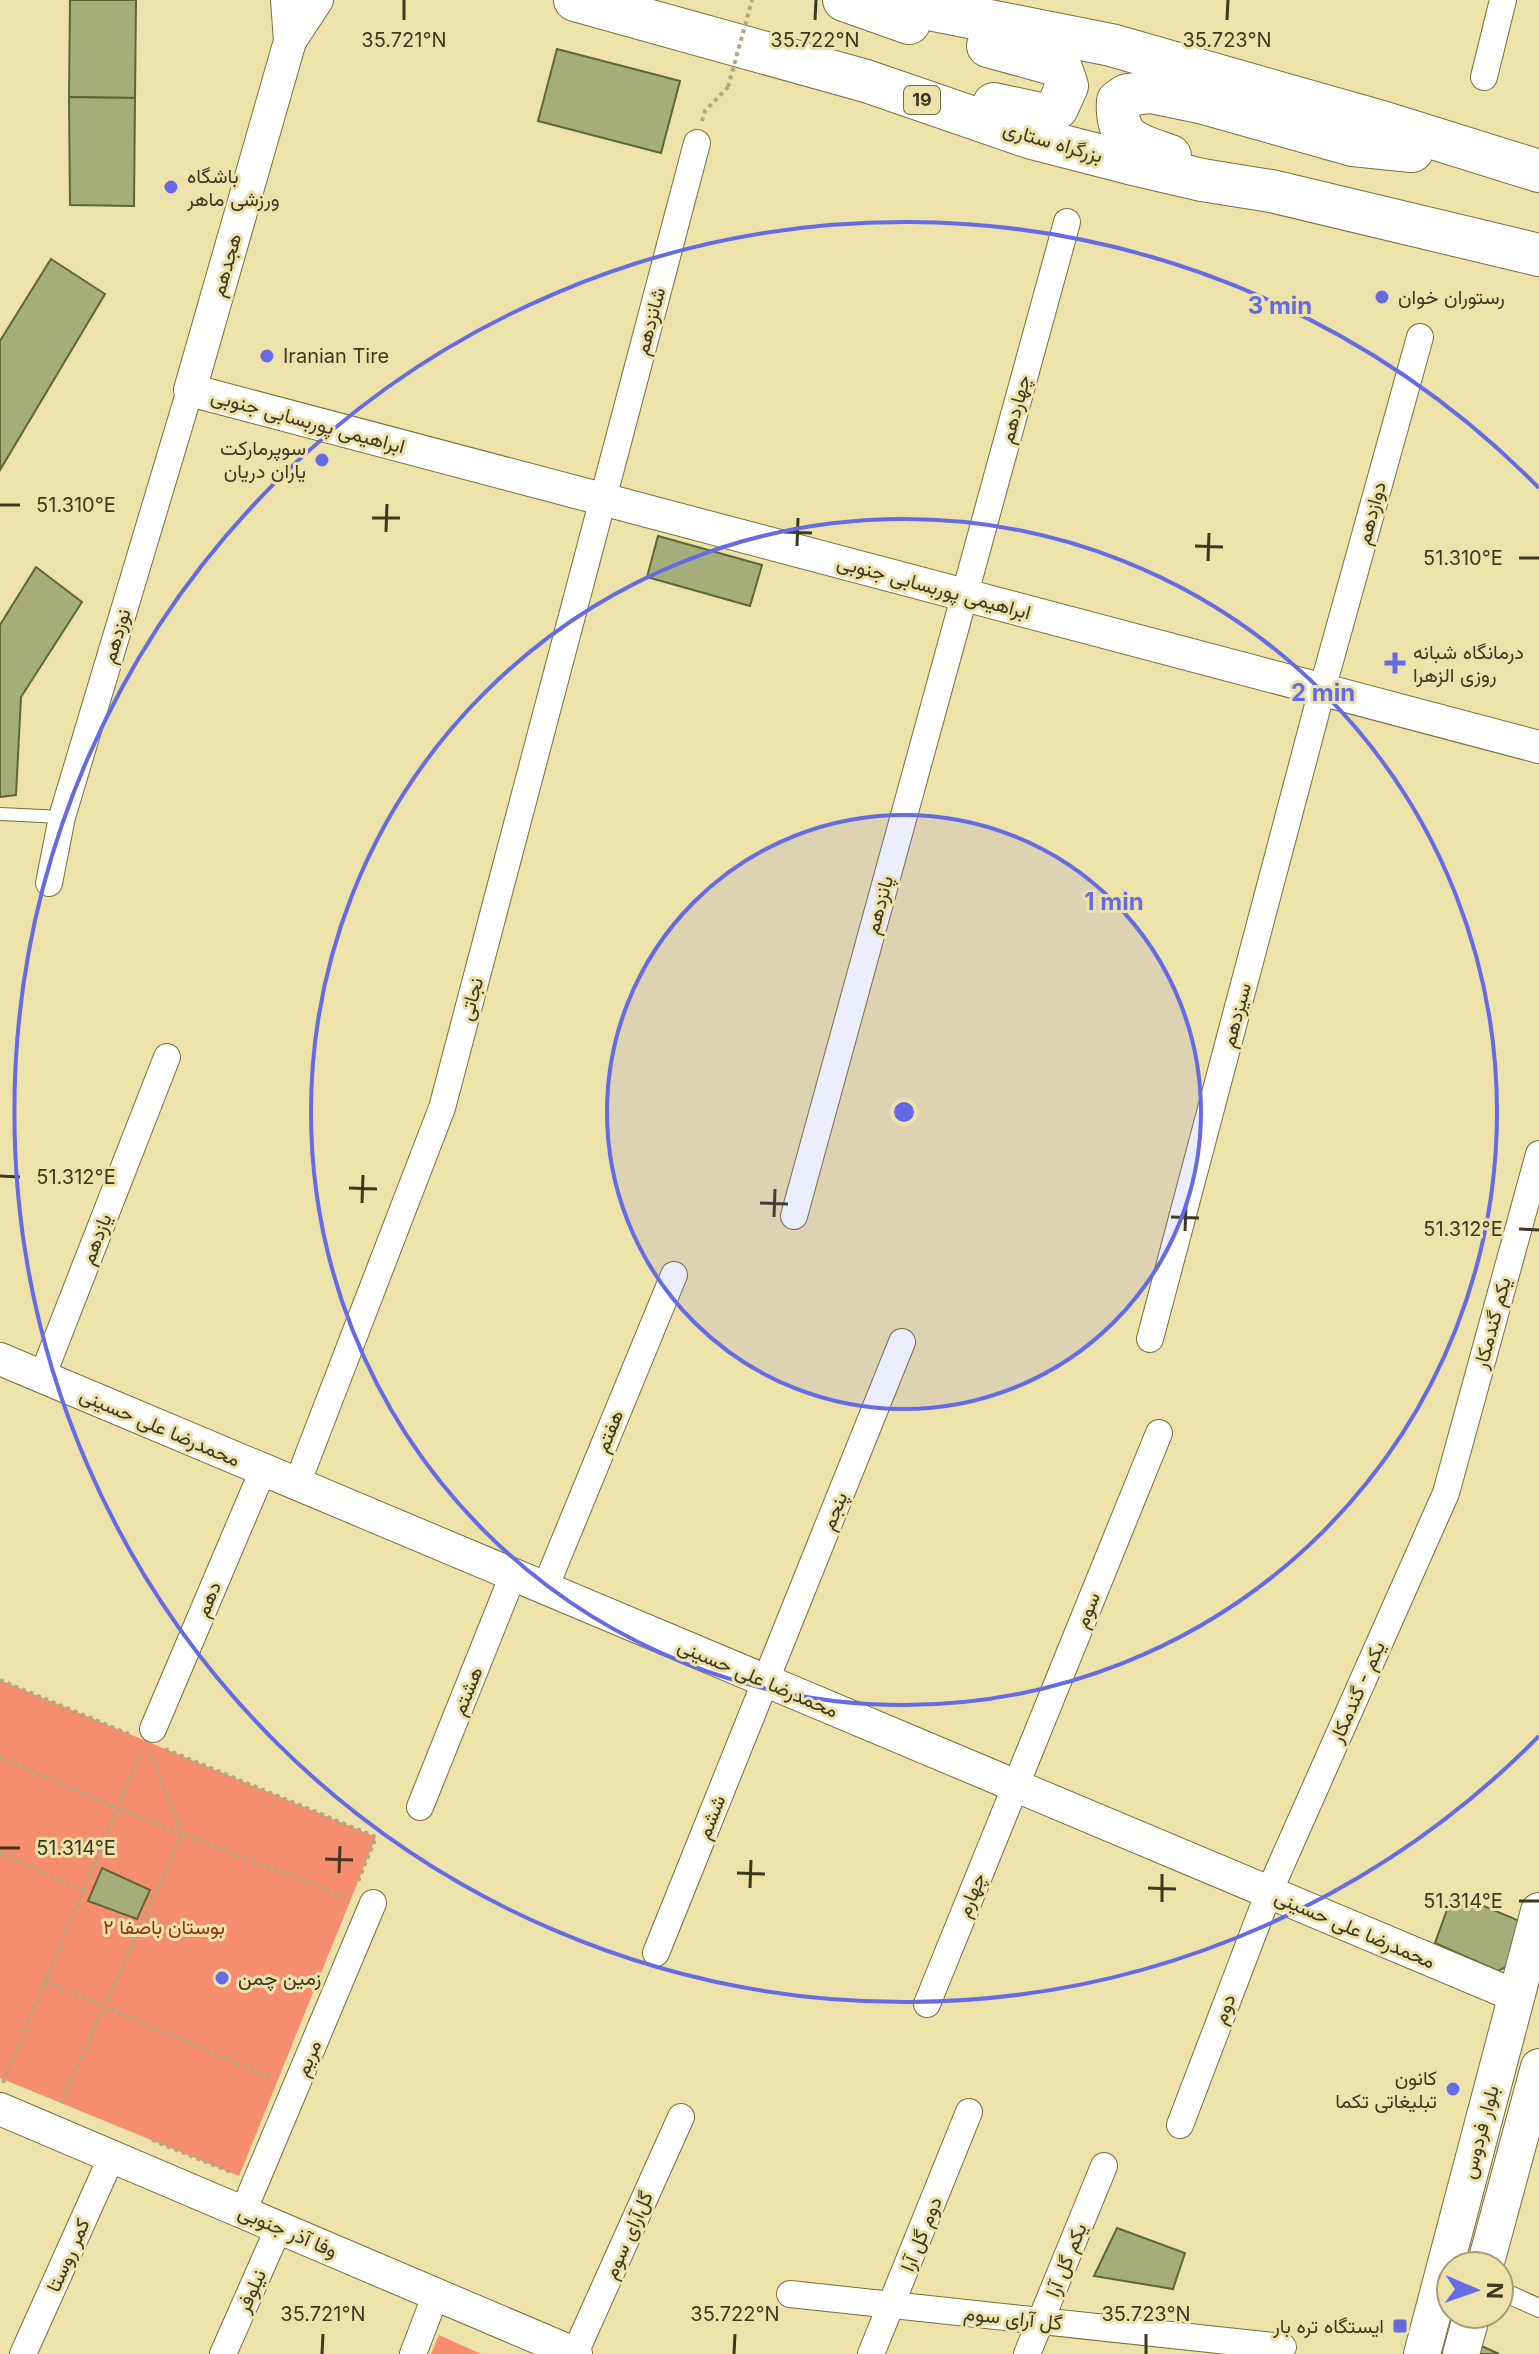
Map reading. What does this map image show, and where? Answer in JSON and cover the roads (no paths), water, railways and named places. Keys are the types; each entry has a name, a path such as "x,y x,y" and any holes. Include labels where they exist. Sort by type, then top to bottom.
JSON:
{"highway":[{"name":"بزرگراه ستاری","path":"575,0 866,81 1032,138 1202,180 1271,191 1539,255"},
{"path":"844,0 961,39 1053,64 1062,71 1067,86 1057,108 1045,115 927,90 866,81"},
{"path":"883,0 1111,45 1371,119 1539,171"},
{"path":"1271,191 1134,143 1118,125 1118,101 1127,95 1151,92 1204,103 1353,145 1489,157"}],"main road":[{"name":"بلوار فردوس","path":"1422,2354 1539,1911"},
{"name":"بلوار فردوس","path":"1489,2250 1539,2067"},
{"path":"1461,2354 1468,2330"}],"street":[{"name":"هجدهم","path":"190,390 290,41 287,0"},
{"path":"290,41 317,0"},
{"path":"1484,77 1503,0"},
{"name":"شانزدهم","path":"604,500 697,143"},
{"name":"چهاردهم","path":"964,595 1067,222"},
{"name":"دوازدهم","path":"1322,690 1420,337"},
{"name":"ابراهیمی پوربسابی جنوبی","path":"190,390 1539,747"},
{"name":"نوزدهم","path":"49,883 62,817 190,390"},
{"name":"نجاتی","path":"297,1484 442,1108 604,500"},
{"name":"پانزدهم","path":"794,1216 964,595"},
{"name":"سیزدهم","path":"1150,1339 1322,690"},
{"name":"یازدهم","path":"42,1377 167,1057"},
{"name":"یکم گندمکار","path":"1446,1493 1539,1154"},
{"name":"هفتم","path":"545,1588 674,1275"},
{"name":"پنجم","path":"766,1681 902,1342"},
{"name":"محمدرضا علی حسینی","path":"0,1360 1516,1996"},
{"name":"سوم","path":"1016,1786 1159,1433"},
{"name":"دهم","path":"148,1737 263,1470"},
{"name":"یکم - گندمکار","path":"1269,1892 1446,1493"},
{"name":"هشتم","path":"420,1807 513,1575"},
{"name":"ششم","path":"656,1953 766,1681"},
{"name":"چهارم","path":"927,2004 1016,1786"},
{"name":"دوم","path":"1180,2125 1269,1892"},
{"name":"مریم","path":"243,2212 373,1903"},
{"name":"وفا آذر جنوبی","path":"0,2109 575,2354"},
{"name":"دوم گل‌ آرا","path":"871,2354 969,2112"},
{"name":"گل‌آرای سوم","path":"575,2354 681,2117"},
{"name":"کمر روستا","path":"23,2354 112,2156"},
{"name":"یکم گل‌ آرا","path":"1027,2354 1104,2166"},
{"name":"نیلوفر","path":"223,2354 279,2227"},
{"path":"413,2354 436,2294"},
{"name":"گل آرای سوم","path":"790,2294 1041,2321 1228,2348 1283,2347"},
{"path":"1515,2297 1539,2308"}],"lane":[{"path":"0,814 62,817"}],"place":[{"name":"باشگاه ورزشی ماهر","path":"171,187"},
{"name":"رستوران خوان","path":"1382,297"},
{"name":"Iranian Tire","path":"267,356"},
{"name":"سوپرمارکت یاران دریان","path":"322,460"},
{"name":"درمانگاه شبانه روزی الزهرا","path":"1395,663"},
{"name":"زمین چمن","path":"222,1978"},
{"name":"کانون تبلیغاتی تکما","path":"1453,2089"},
{"name":"ایستگاه تره بار","path":"1400,2326"}],"park label":[{"name":"بوستان باصفا ۲","path":"164,1927"}]}
